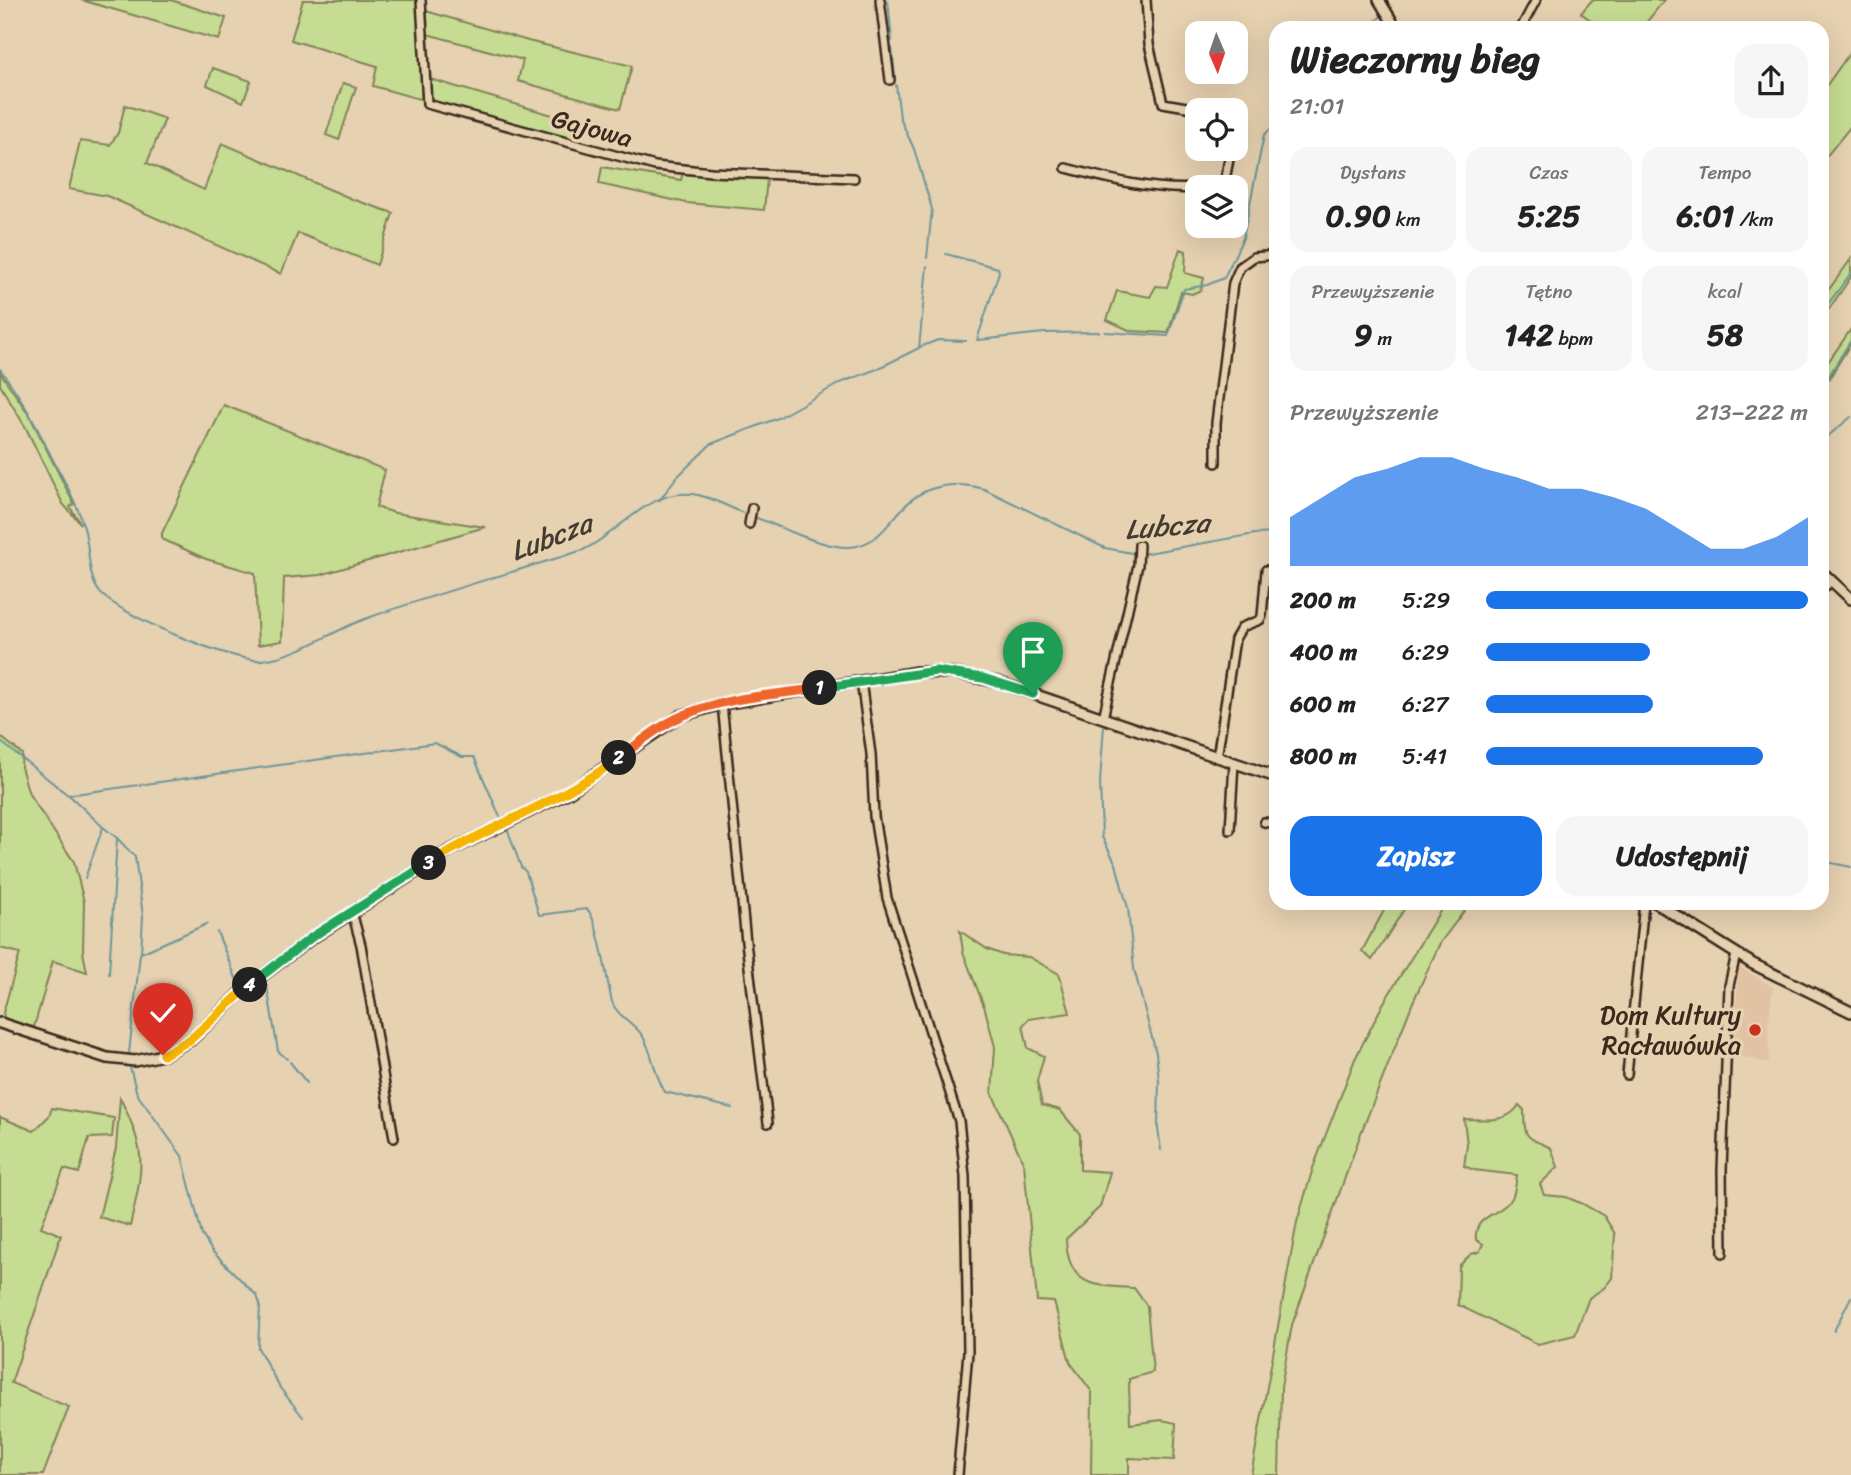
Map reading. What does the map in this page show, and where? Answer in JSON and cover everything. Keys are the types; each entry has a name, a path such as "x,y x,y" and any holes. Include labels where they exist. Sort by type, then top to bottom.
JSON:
{"street":[{"name":"Gajowa","path":"421,0 427,104 655,166 711,172 854,178"},
{"path":"880,0 890,80"},
{"path":"1146,0 1149,44 1163,103 1185,107"},
{"path":"1379,0 1392,21"},
{"path":"1525,21 1536,0"},
{"path":"1066,168 1142,185 1185,188"},
{"path":"1216,463 1216,423 1235,274 1254,257 1269,256"},
{"path":"749,524 752,508"},
{"path":"1103,718 1138,562 1139,545"},
{"path":"1217,758 1235,639 1242,626 1259,620 1262,616 1266,570"},
{"path":"1831,581 1851,599"},
{"path":"0,1023 107,1058 135,1061 174,1050 197,1034 262,974 352,912 449,851 569,792 600,773 664,725 693,711 722,704 936,671 967,675 998,682 1269,775"},
{"path":"861,681 871,754 876,827 887,898 959,1121 961,1136 965,1176 968,1352 958,1475"},
{"path":"722,704 746,942 768,1123"},
{"path":"1230,830 1234,764"},
{"path":"1264,822 1269,823"},
{"path":"1627,1075 1643,910"},
{"path":"1667,910 1736,954 1851,1012"},
{"path":"352,912 361,945 394,1138"},
{"path":"1723,1253 1722,1170 1730,976 1736,954"}],"shaded area":[{"path":"1738,966 1773,987 1768,1024 1769,1063 1740,1056 1735,1052"}],"green space":[{"path":"81,0 171,0 226,18 219,40"},
{"path":"303,0 417,0 422,98 373,86 377,66 291,40"},
{"path":"1592,0 1664,0 1648,21 1592,21 1581,13"},
{"path":"426,11 528,41 632,66 620,109 518,81 523,60 427,34"},
{"path":"1851,51 1851,126 1829,153 1829,82"},
{"path":"213,68 251,81 243,102 207,85"},
{"path":"430,79 576,122 572,142 435,103 431,98"},
{"path":"343,83 356,87 339,140 326,135"},
{"path":"125,105 165,119 147,163 204,190 222,143 352,199 393,213 377,265 298,233 281,274 107,196 69,189 80,141 110,145 118,133"},
{"path":"602,167 681,180 683,172 767,178 764,210 687,203 599,184"},
{"path":"1180,249 1186,251 1185,273 1204,278 1201,290 1192,294 1181,292 1168,333 1131,331 1107,320 1117,291 1150,297 1156,286 1167,287"},
{"path":"1851,259 1851,277 1829,309 1829,289"},
{"path":"1851,329 1851,343 1829,379 1829,361"},
{"path":"0,372 30,416 74,504 70,507 81,524 63,504 26,428 0,385"},
{"path":"224,405 385,470 376,507 395,513 485,527 320,575 284,578 282,641 258,645 255,573 206,559 162,539 162,533"},
{"path":"0,736 22,754 21,767 29,794 74,862 84,902 83,952 87,972 53,961 34,1027 5,1020 3,1013 20,953 0,948"},
{"path":"1384,910 1404,910 1372,960 1362,951"},
{"path":"1441,910 1465,910 1440,943 1413,1002 1361,1133 1292,1325 1281,1387 1279,1475 1251,1475 1297,1222 1313,1168 1355,1059 1383,1004"},
{"path":"960,931 987,949 1003,955 1029,957 1059,974 1070,1013 1029,1019 1023,1025 1028,1048 1044,1056 1037,1081 1042,1105 1060,1110 1080,1134 1080,1170 1110,1172 1100,1207 1066,1239 1068,1255 1072,1267 1086,1281 1134,1288 1147,1306 1153,1372 1129,1379 1130,1424 1162,1420 1176,1423 1174,1460 1129,1458 1129,1475 1091,1475 1092,1392 1070,1362 1054,1302 1037,1301 1024,1164 992,1093 995,1047 985,1009 963,952"},
{"path":"120,1098 139,1147 140,1175 130,1226 99,1217 116,1148"},
{"path":"1519,1105 1524,1110 1528,1136 1551,1148 1558,1167 1540,1184 1544,1195 1566,1197 1583,1204 1604,1216 1615,1234 1612,1278 1604,1288 1589,1298 1575,1335 1538,1344 1458,1305 1459,1266 1471,1254 1479,1252 1483,1244 1476,1240 1476,1231 1483,1220 1501,1209 1512,1198 1517,1175 1474,1170 1464,1166 1467,1145 1464,1119 1502,1118"},
{"path":"52,1108 114,1118 112,1137 89,1138 79,1173 64,1169 41,1227 61,1235 11,1383 69,1407 43,1475 0,1475 0,1117 34,1131 49,1116"}],"waterway":[{"path":"888,0 892,41"},
{"path":"1376,21 1381,16"},
{"path":"892,48 895,77"},
{"path":"896,85 900,118 914,149 932,209 927,258"},
{"path":"1105,332 1168,336 1184,289 1207,285 1224,278 1243,238 1264,135 1269,130"},
{"path":"946,254 998,268 977,340"},
{"path":"660,500 675,479 711,444 778,418 840,383 877,369 919,348 927,266"},
{"path":"1829,303 1851,273"},
{"path":"978,340 1044,333 1099,332"},
{"path":"920,347 938,340 966,341"},
{"path":"1829,376 1851,340"},
{"name":"Lubcza","path":"0,369 28,411 74,500 86,535 92,576 98,590 126,611 175,635 248,659 262,660 289,654 365,619 583,550 661,498 676,494 699,495 749,515"},
{"path":"1829,435 1851,417"},
{"name":"Lubcza","path":"754,517 815,541 851,547 875,537 905,506 922,493 942,486 963,485 984,489 1105,548 1137,554"},
{"name":"Lubcza","path":"1142,554 1269,533"},
{"path":"1121,657 1140,571"},
{"path":"1104,725 1100,782 1102,837 1116,864 1128,908 1134,969 1156,1053 1161,1150"},
{"path":"0,741 68,795 435,743 462,757 474,757 500,817"},
{"path":"69,795 103,827 85,878"},
{"path":"103,827 117,838 109,974"},
{"path":"507,828 521,867 526,872 539,915 587,909 599,938 612,1002 642,1035 665,1092 732,1108"},
{"path":"117,838 135,857 143,916 141,953 207,924"},
{"name":"Lubcza","path":"1829,862 1851,867"},
{"path":"217,932 238,983"},
{"path":"129,1053 140,954"},
{"path":"267,986 278,1051 287,1059"},
{"path":"290,1062 307,1083"},
{"path":"130,1067 137,1094 182,1156 202,1235 212,1251 257,1296 260,1304 258,1348 280,1388 303,1417"},
{"path":"1834,1331 1851,1297"}],"place":[{"name":"Dom Kultury Racławówka","path":"1755,1030"}],"route":[{"path":"163,1055 191,1039 244,989 312,937 449,851 569,792 680,716 722,704 917,672 936,671 967,675 1033,694"}]}
